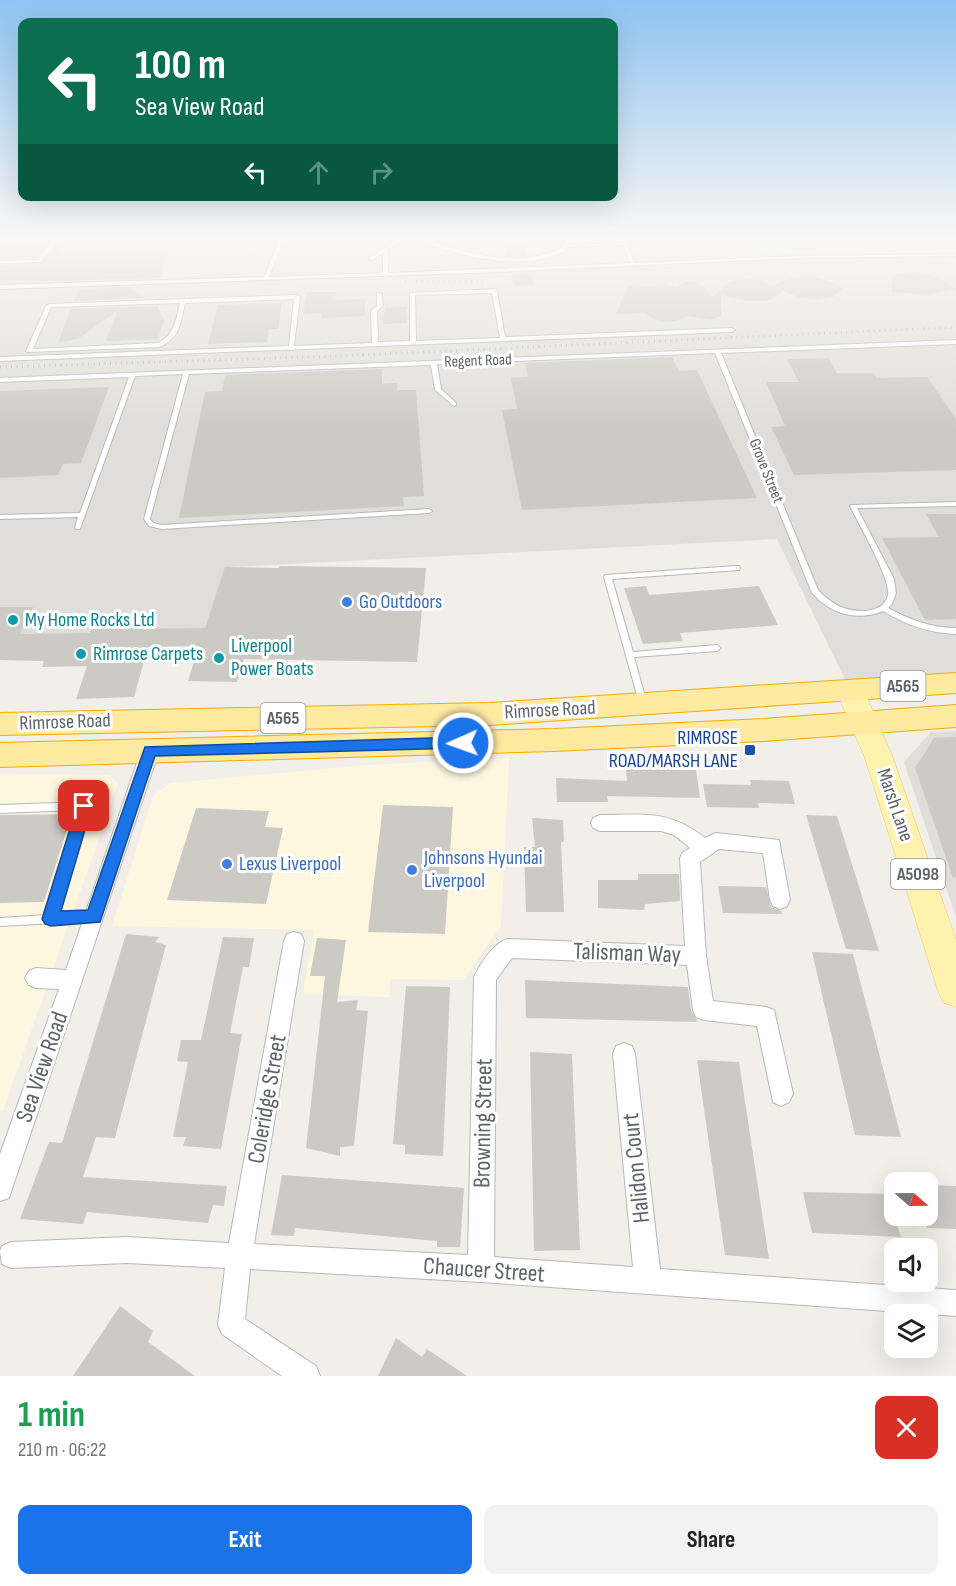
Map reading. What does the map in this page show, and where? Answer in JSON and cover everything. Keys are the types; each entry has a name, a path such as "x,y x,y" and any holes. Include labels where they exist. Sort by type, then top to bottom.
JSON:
{"highway":[{"name":"Rimrose Road","path":"0,724 413,717 643,705 956,683"},
{"name":"Rimrose Road","path":"0,755 554,740 762,730 956,716"}],"main road":[{"name":"Marsh Lane","path":"850,690 865,722 896,806 956,991"}],"street":[{"name":"Sea View Road","path":"0,1189 150,751"},
{"path":"600,823 662,823 681,830 704,849"},
{"path":"696,956 690,858 716,842 772,846 780,900"},
{"name":"Coleridge Street","path":"294,941 239,1257 231,1325 306,1376"},
{"name":"Talisman Way","path":"485,977 507,948 696,956 704,1010 766,1017 781,1094"},
{"name":"Browning Street","path":"481,1269 485,977"},
{"name":"Sea View Road","path":"36,978 73,980"},
{"name":"Halidon Court","path":"624,1054 648,1282"},
{"name":"Chaucer Street","path":"11,1255 127,1250 481,1269 956,1303"}],"lane":[{"path":"124,303 49,306 28,351 159,345 173,337 182,303"},
{"path":"291,348 296,303"},
{"path":"375,344 374,311 380,303"},
{"path":"412,303 413,343"},
{"path":"496,303 503,339"},
{"path":"0,360 732,330"},
{"name":"Regent Road","path":"0,380 956,342"},
{"name":"Grove Street","path":"717,351 815,591"},
{"path":"434,363 438,390 454,404"},
{"path":"186,374 147,519 151,525 162,528 429,511"},
{"path":"78,528 132,376"},
{"path":"815,591 821,601 849,614 868,614 883,608 892,599 894,589 853,506 956,504"},
{"path":"0,517 83,515"},
{"path":"643,705 608,577 736,568"},
{"path":"883,608 907,622 927,629 956,631"},
{"path":"629,655 717,648"},
{"path":"0,809 84,806 51,919"},
{"path":"0,922 51,919 92,925"}],"shaded area":[{"path":"0,303 956,303 956,683 850,690 777,539 230,567 203,634 19,634 32,607 0,607"},
{"path":"956,731 956,917 904,762 931,732"},
{"path":"509,758 501,926 463,980 391,979 389,997 303,994 314,930 112,926 154,794 171,783 367,765"},
{"path":"0,774 109,775 118,784 3,1111 0,1111"}],"building":[{"path":"282,303 278,329 269,329 267,342 208,344 218,305"},
{"path":"305,303 365,303 365,316 321,318 321,313 303,314"},
{"path":"621,303 721,303 721,316 710,320 687,316 676,321 665,322 645,313 616,314"},
{"path":"157,306 164,320 158,339 106,341 118,310 78,339 58,343 71,309"},
{"path":"406,307 407,323 383,324 385,308"},
{"path":"672,357 679,371 697,370 757,498 522,510 502,410 517,409 511,378 528,377 525,363"},
{"path":"828,358 837,373 874,373 877,378 927,377 956,419 956,470 794,475 771,427 785,426 766,382 799,382 787,359"},
{"path":"382,369 382,384 397,383 398,390 416,390 424,496 403,497 404,506 179,518 205,392 222,391 225,375"},
{"path":"109,387 81,463 63,464 58,475 0,478 0,391"},
{"path":"926,514 956,514 956,619 925,620 882,538 939,537"},
{"path":"280,566 426,568 417,662 244,659 237,682 188,681 199,646 148,647 134,697 76,699 87,666 42,667 44,661 0,660 0,607 33,607 20,634 89,633 92,629 205,628 225,567 279,568"},
{"path":"646,586 649,595 759,586 778,625 680,633 683,641 643,644 624,588"},
{"path":"956,737 956,877 953,878 915,768 934,738"},
{"path":"626,769 696,770 700,798 607,796 608,802 557,802 556,778 627,781"},
{"path":"750,780 789,781 795,804 758,803 759,808 707,807 703,784 751,785"},
{"name":"Johnsons Hyundai Liverpool","path":"383,805 453,807 445,934 368,932"},
{"name":"Lexus Liverpool","path":"196,808 269,811 265,827 283,828 266,904 167,900"},
{"path":"72,814 44,902 0,903 0,815"},
{"path":"806,815 837,816 879,951 846,949"},
{"path":"532,818 563,820 564,842 561,842 564,912 526,912 524,847 535,847"},
{"path":"638,874 679,874 680,901 645,904 644,910 598,908 598,880 638,880"},
{"path":"718,886 766,887 771,907 781,911 782,914 723,913"},
{"path":"126,934 159,937 155,942 166,945 115,1138 96,1137 83,1177 227,1186 224,1206 213,1205 208,1223 87,1212 83,1224 20,1219 49,1142 62,1143"},
{"path":"223,937 254,938 249,967 243,967 230,1033 242,1034 221,1149 183,1146 186,1137 173,1137 188,1062 177,1061 181,1040 201,1040"},
{"path":"317,938 346,940 337,1002 358,1000 356,1010 368,1011 354,1146 340,1147 340,1156 306,1148 325,976 310,976"},
{"path":"812,952 853,954 901,1137 855,1135"},
{"path":"525,980 688,987 691,1011 698,1022 526,1018"},
{"path":"406,986 450,987 443,1156 405,1154 405,1145 393,1144"},
{"path":"530,1052 572,1054 580,1250 534,1251"},
{"path":"697,1060 739,1062 769,1259 725,1255"},
{"path":"282,1175 464,1188 460,1247 437,1247 437,1241 295,1228 294,1236 271,1235"},
{"path":"938,1185 956,1186 956,1229 927,1228 927,1226 938,1226"},
{"path":"803,1192 884,1194 884,1226 898,1226 901,1237 812,1233"},
{"path":"120,1306 153,1331 148,1342 195,1376 73,1376"},
{"path":"396,1338 422,1357 427,1349 467,1376 378,1376"}],"railway":[{"path":"0,367 339,356 956,327"}],"place":[{"name":"Go Outdoors","path":"347,602"},
{"name":"My Home Rocks Ltd","path":"13,620"},
{"name":"Rimrose Carpets","path":"81,654"},
{"name":"Liverpool Power Boats","path":"219,658"},
{"name":"RIMROSE ROAD/MARSH LANE","path":"750,750"},
{"name":"Lexus Liverpool","path":"227,864"},
{"name":"Johnsons Hyundai Liverpool","path":"412,870"}],"route":[{"path":"84,806 51,919 94,917 150,751 463,743"}]}
